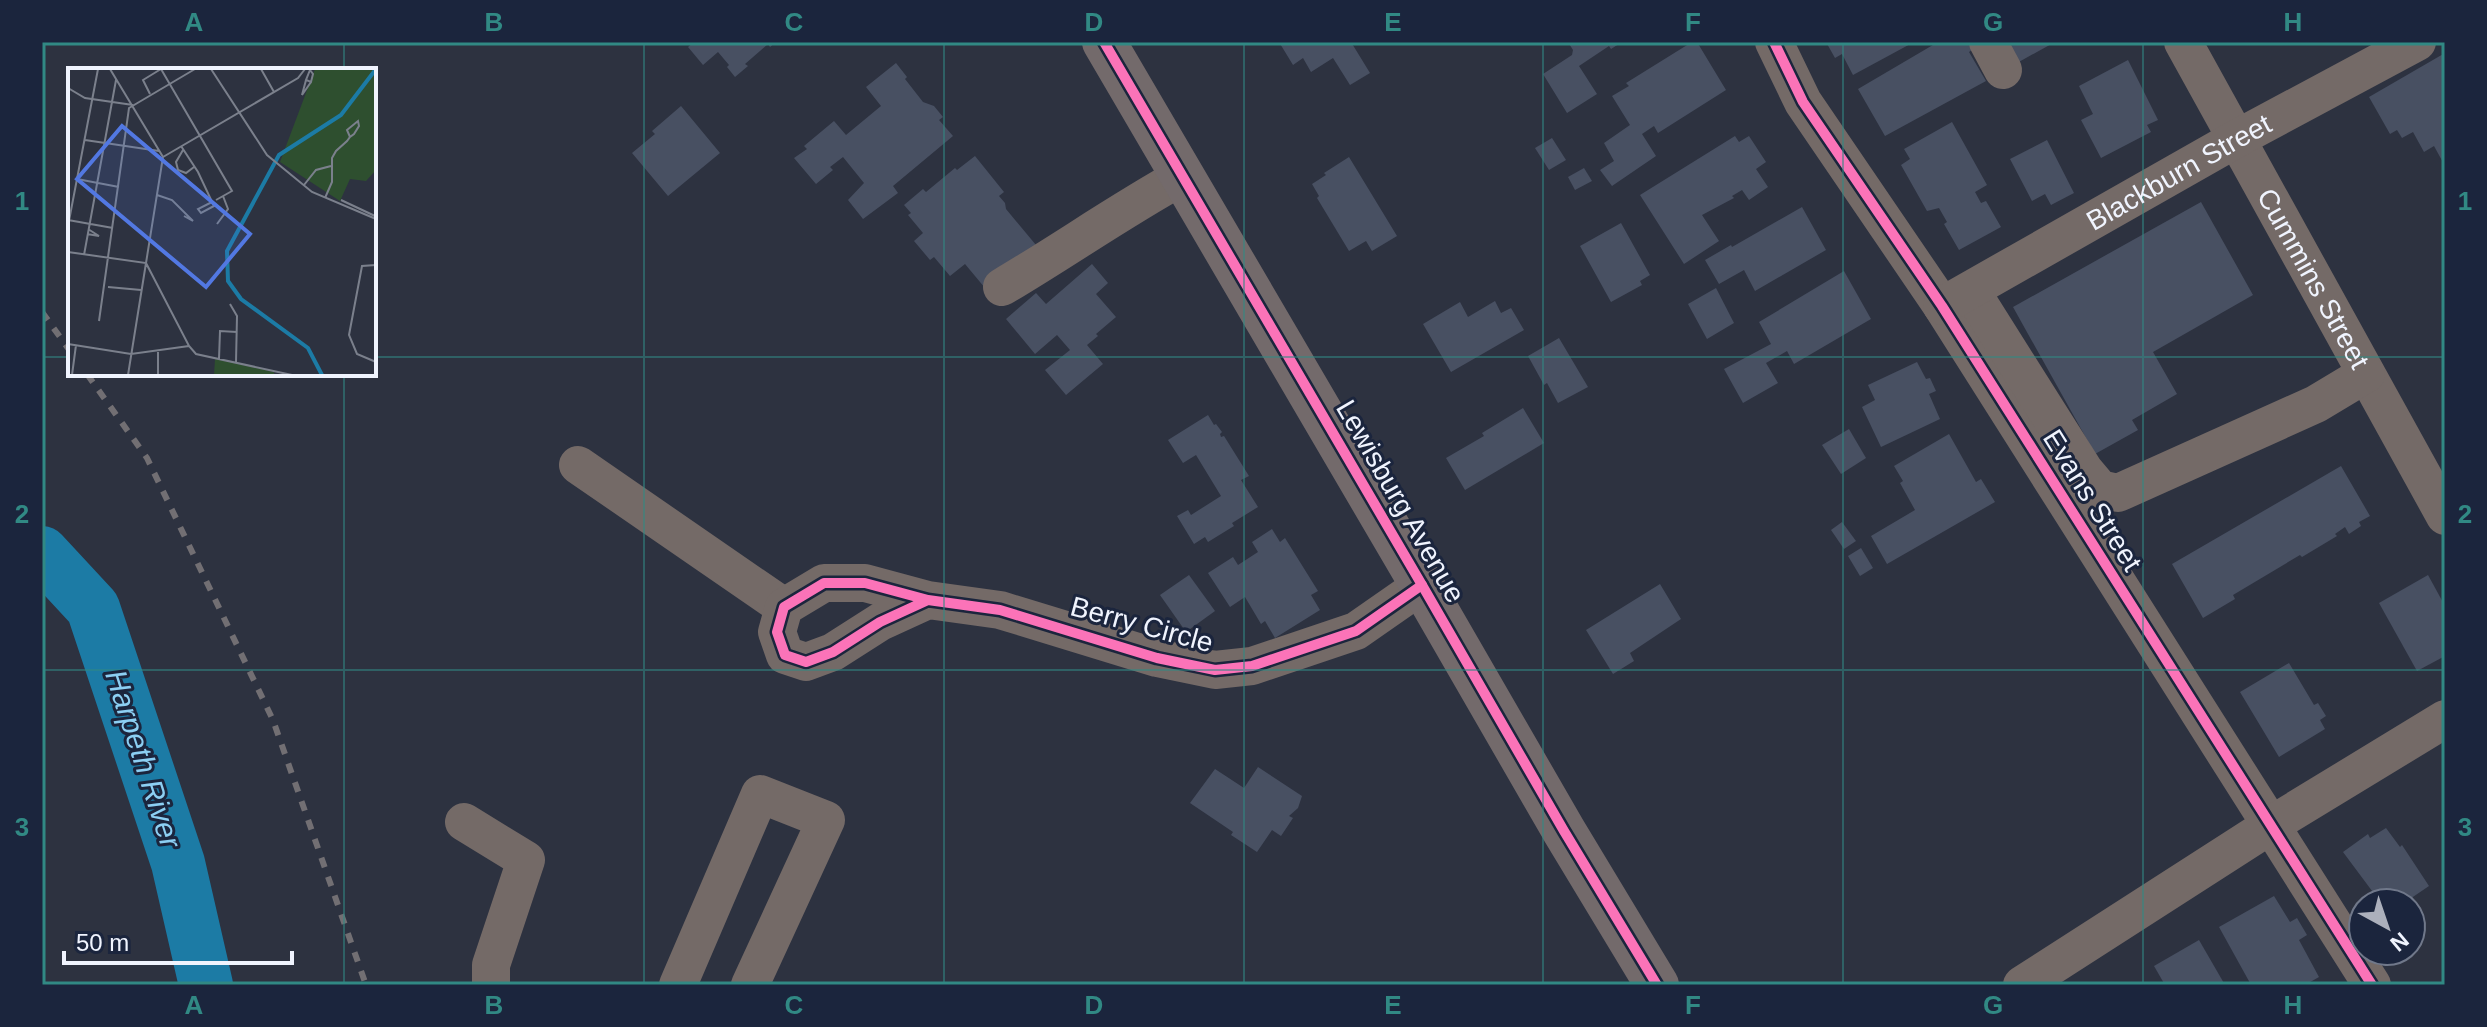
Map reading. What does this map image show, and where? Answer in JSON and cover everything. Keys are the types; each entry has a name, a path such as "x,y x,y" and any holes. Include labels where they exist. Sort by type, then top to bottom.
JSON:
{"main road":[{"name":"Lewisburg Avenue","path":"1104,42 1657,985"}],"street":[{"name":"Evans Street","path":"1774,42 1803,102 1956,299 2271,825 2372,985"},
{"name":"Cummins Street","path":"2183,42 2445,516"},
{"name":"Blackburn Street","path":"1956,299 2236,139 2417,42"},
{"path":"1002,287 1135,202 1183,176"},
{"path":"1956,299 2084,470 2100,489 2118,493 2316,404 2366,374"},
{"path":"578,465 784,607 777,632 785,655 806,662 833,652 880,622 928,600"},
{"name":"Berry Circle","path":"784,607 824,583 865,583 928,600 1000,610 1157,658 1215,670 1252,666 1356,631 1422,585"},
{"path":"2022,985 2271,825 2445,719"},
{"path":"678,985 760,794 826,820 750,985"},
{"path":"464,822 526,860 491,965 491,985"}],"building":[{"path":"694,42 776,42 770,47 768,44 735,77 718,52 703,65 688,47"},
{"path":"1279,42 1351,42 1370,73 1350,85 1333,58 1311,72 1303,58 1293,65"},
{"path":"1568,42 1622,42 1611,49 1609,46 1579,66 1597,94 1567,113 1543,74 1572,55 1573,50"},
{"path":"1692,42 1697,42 1726,90 1658,133 1654,126 1642,134 1656,156 1612,186 1600,170 1614,161 1604,143 1630,125 1612,96 1629,86 1626,83"},
{"path":"1826,42 1914,42 1853,75 1842,54 1835,58"},
{"path":"1938,42 1969,42 1973,49 1969,52 1986,81 1885,136 1858,89"},
{"path":"2005,42 2055,42 2017,63"},
{"path":"2445,53 2445,166 2434,146 2424,152 2413,132 2402,138 2397,130 2390,134 2369,97"},
{"path":"2128,60 2158,120 2147,125 2151,132 2101,158 2081,120 2093,114 2079,86"},
{"path":"896,63 923,102 934,106 943,117 939,120 953,136 893,186 898,193 863,219 848,200 864,183 843,157 816,184 794,158 834,121 846,135 881,106 866,87"},
{"path":"681,106 720,153 668,196 632,153"},
{"path":"1952,122 1987,185 1975,192 1981,203 1986,201 2001,227 1959,250 1939,208 1927,211 1901,165 1910,159 1904,149"},
{"path":"1735,136 1739,142 1749,136 1766,162 1756,169 1768,187 1749,200 1742,190 1732,196 1734,198 1702,215 1719,241 1684,264 1640,195"},
{"path":"1552,138 1566,160 1549,170 1535,148"},
{"path":"2047,140 2074,193 2051,205 2045,194 2032,201 2010,159"},
{"path":"975,156 1004,192 999,196 1006,209 1036,245 985,288 965,264 950,276 934,257 930,260 914,241 923,233 904,205"},
{"path":"1349,157 1397,236 1372,251 1366,241 1349,251 1312,184"},
{"path":"1584,168 1592,181 1575,190 1568,177"},
{"path":"2201,202 2253,295 2153,352 2177,394 2132,420 2138,430 2095,454 2013,307"},
{"path":"1802,207 1826,250 1755,291 1744,270 1719,284 1705,260"},
{"path":"1621,223 1650,275 1640,281 1642,285 1611,302 1580,246"},
{"path":"1092,264 1108,283 1096,294 1116,317 1087,345 1103,364 1066,395 1045,370 1070,350 1057,335 1035,354 1006,319 1036,293 1046,304"},
{"path":"1844,271 1871,319 1794,364 1787,351 1766,363 1778,383 1743,403 1724,369 1771,344 1759,322"},
{"path":"1716,288 1734,323 1707,339 1688,304"},
{"path":"1495,301 1501,313 1511,308 1524,330 1451,372 1423,324 1460,302 1468,317"},
{"path":"1559,338 1588,387 1558,403 1528,356"},
{"path":"1917,362 1936,391 1929,394 1940,419 1881,447 1862,407 1875,400 1868,385"},
{"path":"1523,408 1544,443 1465,490 1446,458"},
{"path":"1208,415 1249,476 1241,480 1258,507 1208,542 1205,537 1194,544 1177,516 1188,510 1191,515 1221,496 1196,455 1183,463 1168,440"},
{"path":"1849,429 1866,458 1841,474 1822,445"},
{"path":"1949,434 1976,482 1981,479 1995,502 1887,564 1871,536 1915,510 1894,466"},
{"path":"2341,466 2370,516 2359,522 2361,526 2349,534 2345,527 2335,534 2337,536 2233,595 2235,599 2203,618 2172,564"},
{"path":"1842,522 1856,541 1844,549 1831,530"},
{"path":"1272,529 1280,542 1285,538 1318,591 1311,595 1320,610 1275,638 1265,621 1261,624 1245,597 1230,607 1208,573 1233,557 1238,565 1258,552 1252,542"},
{"path":"1861,548 1873,568 1860,576 1848,556"},
{"path":"1189,575 1215,611 1186,632 1160,595"},
{"path":"2428,575 2445,606 2445,656 2417,671 2379,603"},
{"path":"1660,584 1681,619 1630,653 1634,661 1613,674 1586,630"},
{"path":"2289,663 2314,705 2318,703 2326,716 2320,720 2325,729 2279,757 2240,692"},
{"path":"1258,767 1302,796 1281,836 1272,830 1257,852 1190,803 1215,769 1244,788"},
{"path":"2386,828 2400,847 2402,845 2429,886 2369,887 2343,852 2368,834 2370,838"},
{"path":"2274,896 2290,922 2297,918 2307,935 2299,940 2319,977 2305,985 2247,985 2250,983 2219,927"},
{"path":"2199,940 2225,985 2165,985 2154,966"}],"waterway":[{"name":"Harpeth River","path":"42,553 93,608 178,863 206,985"}],"railway":[{"path":"42,312 68,348"},
{"path":"88,376 147,458 273,720 366,985"}],"cycle path":[{"path":"1104,42 1657,985"},
{"path":"1774,42 1803,102 1942,306 2372,985"},
{"path":"928,600 865,583 824,583 784,607 777,632 785,655 806,662 833,652 880,622 928,600 1000,610 1157,658 1215,670 1252,666 1356,631 1422,585"}]}
